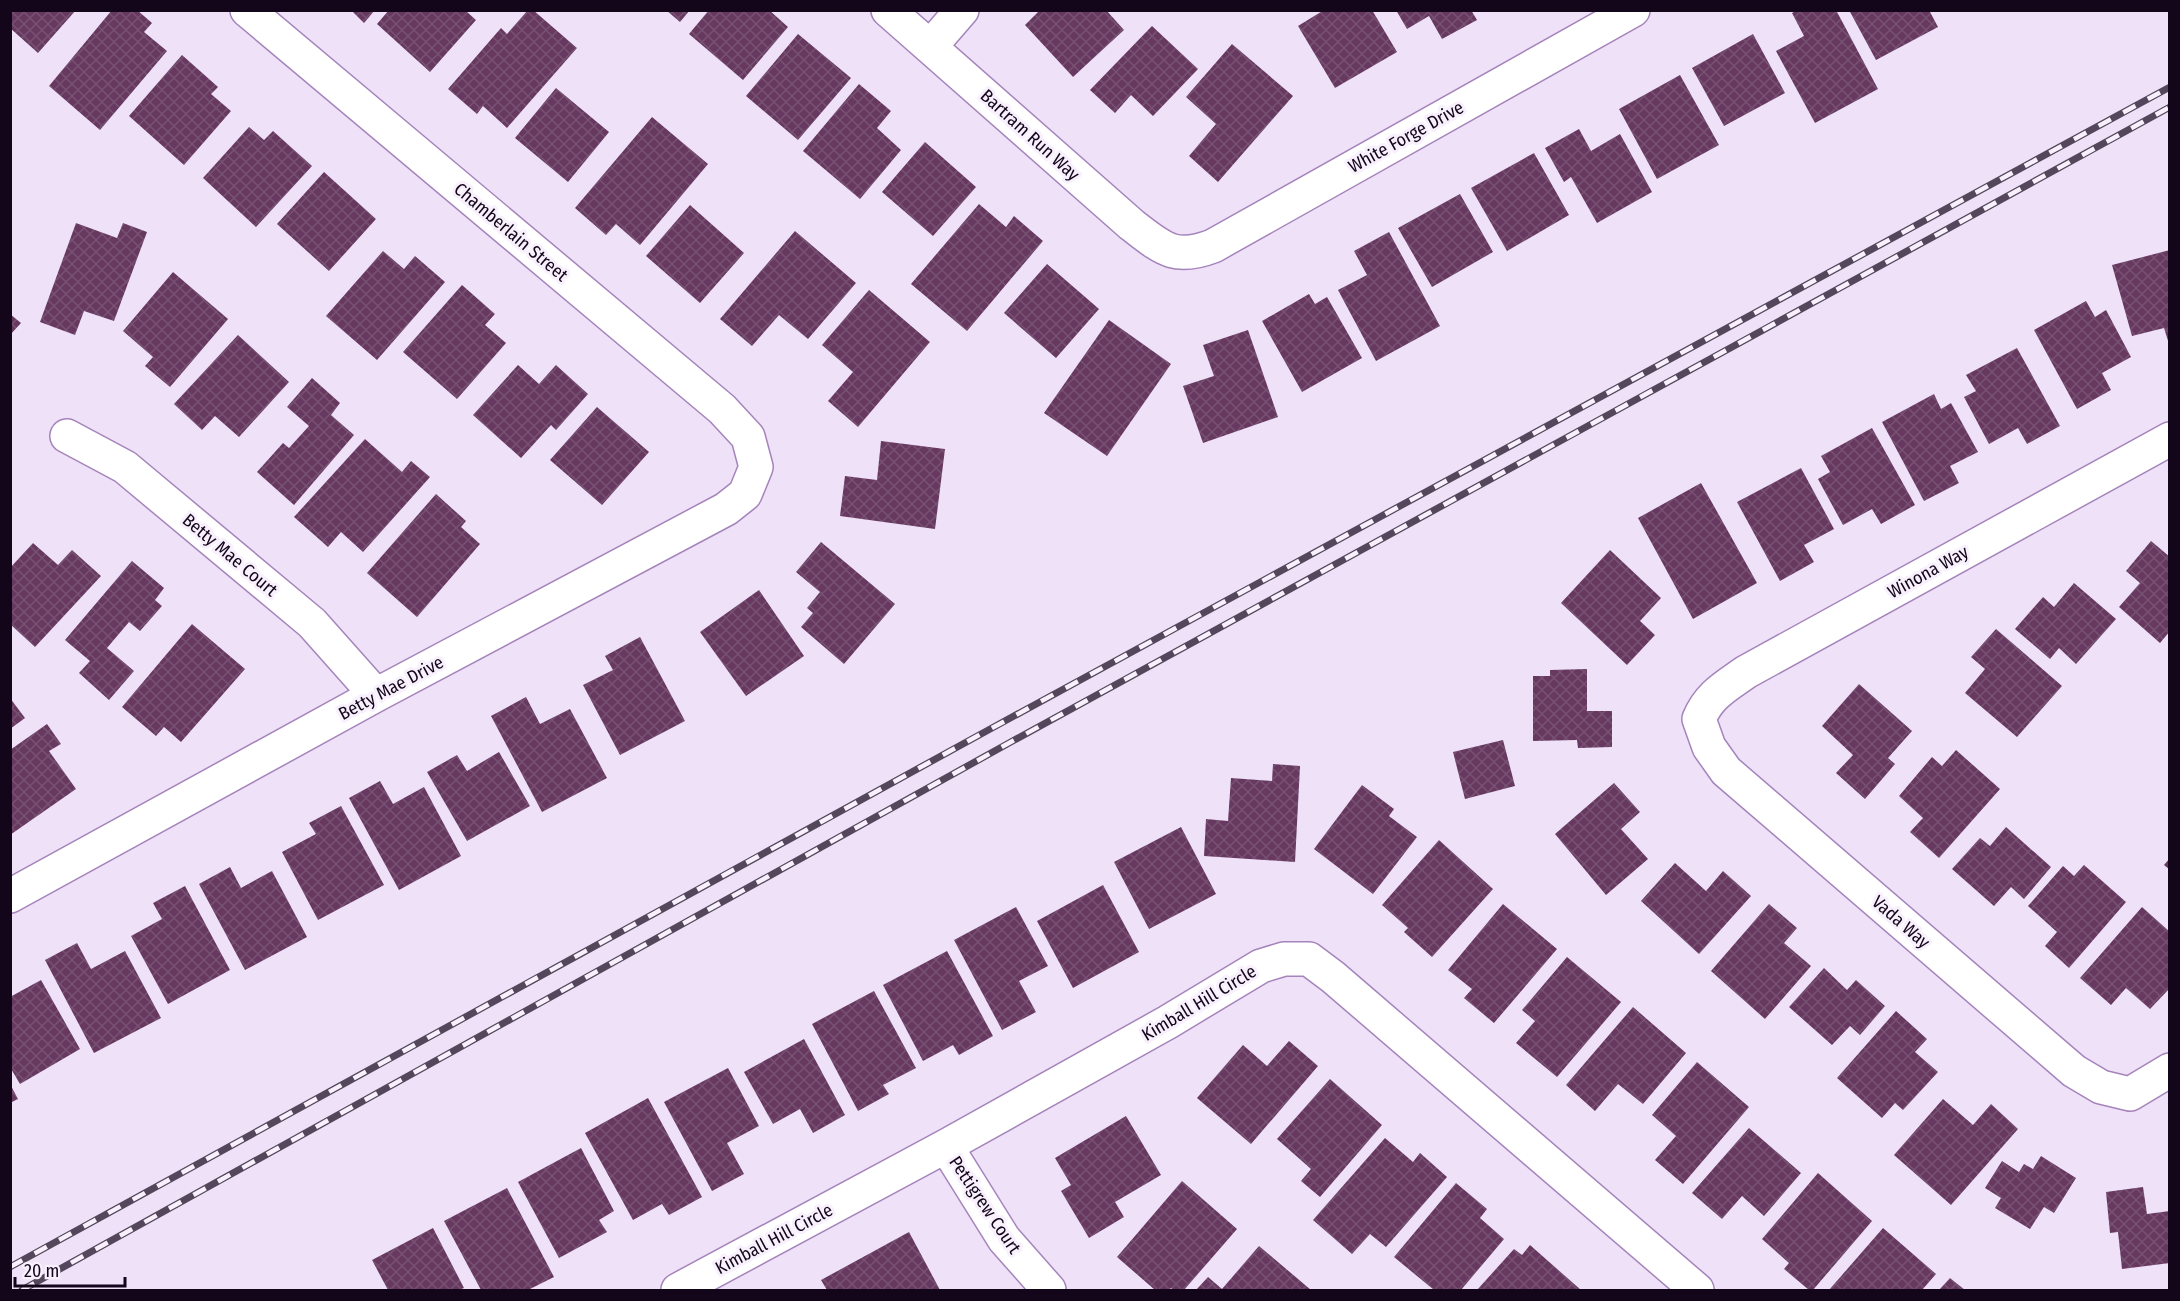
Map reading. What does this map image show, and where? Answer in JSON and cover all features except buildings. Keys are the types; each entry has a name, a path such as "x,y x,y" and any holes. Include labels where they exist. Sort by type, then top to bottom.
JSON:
{"street":[{"name":"Chamberlain Street","path":"247,10 722,409 748,437 756,467"},
{"name":"Bartram Run Way","path":"888,10 1132,225 1157,244 1177,254"},
{"path":"930,47 962,10"},
{"name":"White Forge Drive","path":"1177,254 1196,253 1213,246 1633,10"},
{"name":"Betty Mae Court","path":"67,436 125,467 312,623 376,695"},
{"name":"Winona Way","path":"1699,719 1705,704 1718,691 1746,672 2169,439"},
{"name":"Betty Mae Drive","path":"10,896 376,695 726,509 745,494 756,467"},
{"name":"Vada Way","path":"1699,719 1708,747 1726,771 2074,1071 2101,1087 2130,1094 2169,1070"},
{"name":"Kimball Hill Circle","path":"678,1290 946,1146 1168,1022 1261,966 1284,959 1309,959 1342,985 1697,1290"},
{"name":"Pettigrew Court","path":"946,1146 1004,1239 1049,1290"}],"railway":[{"path":"10,1267 992,728 2170,87"},
{"path":"22,1290 1009,743 2170,107"}]}
